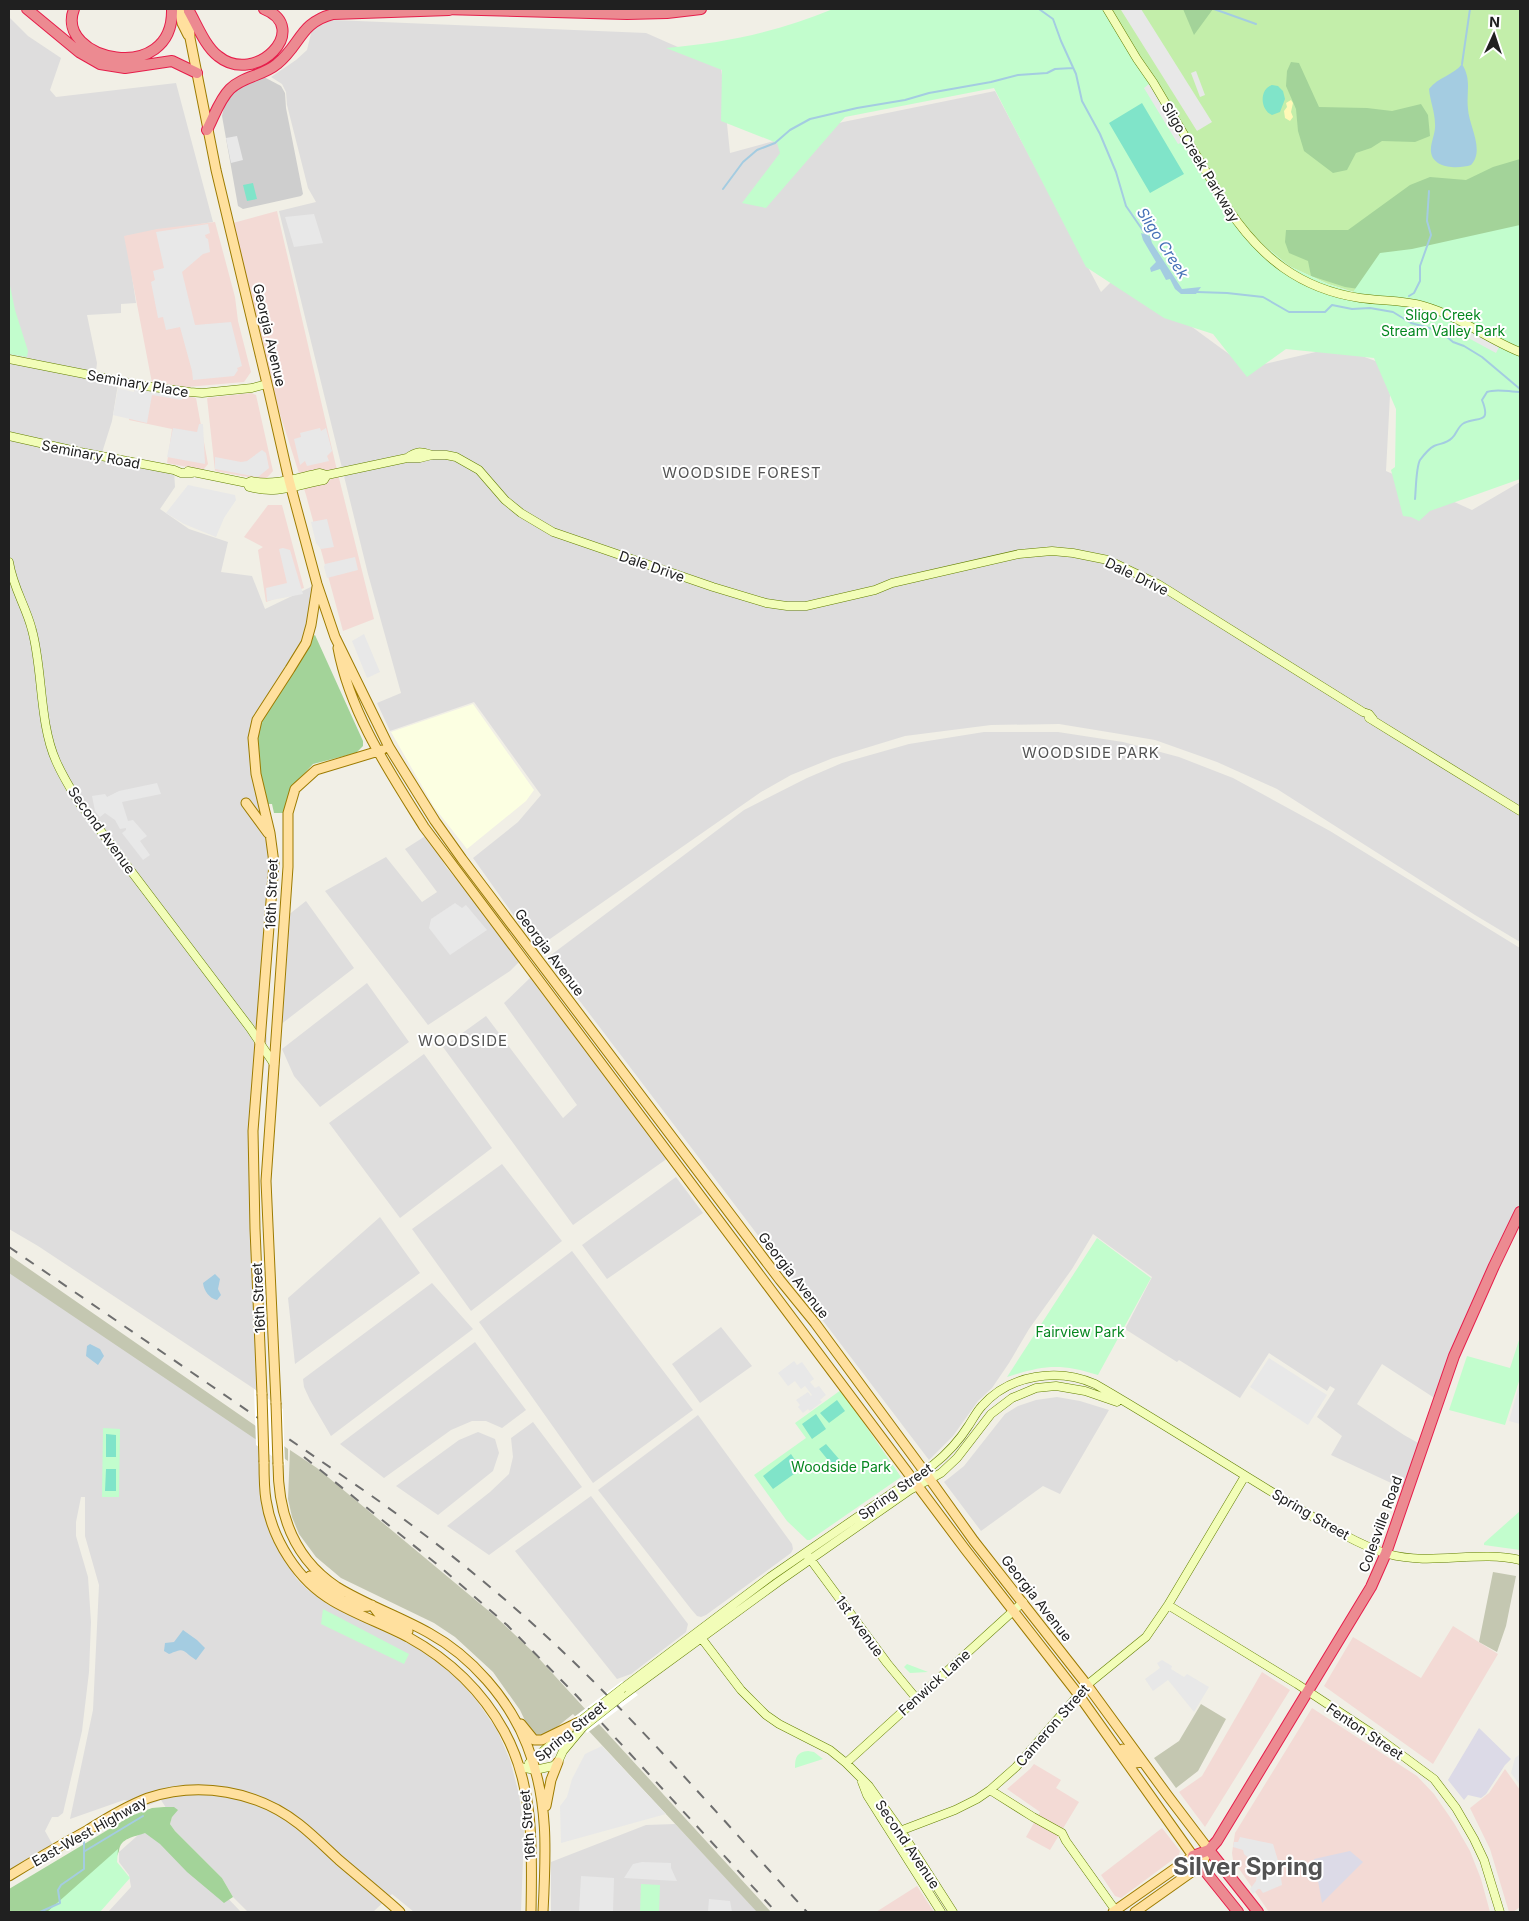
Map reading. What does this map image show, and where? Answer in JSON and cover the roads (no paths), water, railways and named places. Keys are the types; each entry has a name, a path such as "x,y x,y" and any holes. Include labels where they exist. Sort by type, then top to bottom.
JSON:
{"highway":[{"path":"27,9 79,52 100,64 124,68 172,61 197,73"},
{"path":"74,9 72,21 77,37 99,53 121,57 144,54 162,44 171,29 172,9"},
{"path":"185,10 211,49 225,60 241,64 261,61 269,56 280,44 282,36 280,21 264,9"},
{"path":"435,9 627,14 667,13 701,9"},
{"path":"208,130 224,96 231,88 239,82 270,70 278,64 305,30 316,20 333,14 449,10"},
{"name":"Colesville Road","path":"1209,1850 1217,1840 1371,1587 1386,1553 1454,1356 1520,1212"},
{"path":"1193,1856 1209,1850"},
{"name":"Georgia Avenue","path":"1209,1850 1258,1912"},
{"name":"Georgia Avenue","path":"1193,1856 1238,1912"}],"main road":[{"name":"Georgia Avenue","path":"185,10 208,130 290,484 317,584 335,636 389,747 435,821 462,859 780,1280 815,1323 974,1541 1087,1685 1209,1850"},
{"name":"16th Street","path":"317,584 311,625 306,643 257,720 253,738 256,774 271,837 274,877 253,1130 266,1499 274,1532 294,1566 318,1591 330,1600 420,1644 442,1659 468,1681 488,1705 504,1731 520,1767 530,1813 530,1912"},
{"name":"Georgia Avenue","path":"335,636 342,671 356,707 378,752 424,827 1012,1611 1078,1694 1193,1856"},
{"name":"16th Street","path":"389,747 316,770 295,789 288,813 288,867 266,1196 280,1503 286,1524 295,1543 326,1578 337,1586 423,1630 447,1645 477,1671 504,1705 526,1743 534,1766 544,1816 546,1838 542,1912"},
{"path":"246,803 271,837"},
{"path":"300,1573 308,1574 336,1596 357,1607 364,1608 372,1605 383,1619 411,1632 420,1644"},
{"path":"504,1705 534,1740 542,1740 581,1724"},
{"path":"1103,1730 1113,1735 1135,1763 1143,1762"},
{"path":"544,1816 550,1780 558,1762"},
{"name":"East-West Highway","path":"9,1876 114,1814 140,1802 176,1791 214,1790 234,1793 278,1810 299,1824 400,1912"},
{"name":"Colesville Road","path":"1135,1912 1200,1866 1209,1850"},
{"path":"1115,1911 1193,1856"}],"street":[{"name":"Sligo Creek Parkway","path":"1107,9 1227,208 1240,227 1262,252 1284,269 1312,285 1334,294 1423,306 1454,318 1520,352"},
{"name":"Seminary Place","path":"9,359 145,386 190,392 202,393 232,390 267,384"},
{"name":"Seminary Road","path":"9,436 174,470 182,468 192,473 264,484 290,484 320,472 327,476 406,458 420,451 432,455 446,454 460,458"},
{"name":"Dale Drive","path":"460,458 479,470 505,500 521,513 544,527 713,587 766,603 806,606 868,592 870,588 882,587 892,583 1019,554 1052,551 1101,558 1158,584 1369,714 1372,719 1520,811"},
{"name":"Second Avenue","path":"9,562 11,576 32,629 46,727 55,760 66,782 78,801 261,1044 274,1064"},
{"name":"Spring Street","path":"534,1766 581,1724 700,1633 808,1556 927,1475 959,1440 982,1404 1003,1390 1032,1377 1059,1375 1086,1380 1119,1398 1327,1525 1386,1553 1417,1558 1458,1559 1489,1555 1520,1560"},
{"name":"Spring Street","path":"927,1475 941,1473 1000,1406 1012,1398 1036,1388 1056,1386 1084,1390 1107,1397 1148,1416"},
{"name":"Cameron Street","path":"892,1834 955,1810 990,1790 1016,1767 1087,1685 1146,1637 1168,1605 1245,1476"},
{"name":"1st Avenue","path":"808,1556 887,1663 916,1698"},
{"name":"Fenwick Lane","path":"846,1763 1023,1602"},
{"name":"Fenton Street","path":"1168,1605 1376,1736 1434,1779 1456,1808 1474,1839 1484,1860 1500,1912"},
{"name":"Second Avenue","path":"700,1633 741,1690 766,1715 779,1724 830,1750 869,1786 901,1831 953,1912"},
{"name":"Spring Street","path":"520,1767 553,1766 558,1762 581,1724"},
{"name":"Second Avenue","path":"861,1779 867,1795 941,1912"},
{"path":"990,1790 1062,1833 1066,1842 1115,1911"},
{"path":"926,1888 934,1883"}],"water":[{"path":"1462,64 1467,75 1468,109 1477,152 1471,165 1454,167 1441,165 1436,162 1431,152 1435,124 1429,89"},
{"path":"1141,233 1150,236 1152,243 1182,289 1201,287 1196,294 1181,294 1175,289 1170,279 1166,280 1160,269 1151,272 1150,268 1156,262"},
{"path":"215,1274 220,1279 218,1289 221,1295 217,1300 207,1294 203,1283"},
{"path":"90,1344 100,1349 104,1356 98,1365 86,1356 87,1346"},
{"path":"183,1630 205,1648 196,1660 181,1650 169,1654 164,1651 165,1643 174,1642"}],"waterway":[{"name":"Sligo Creek","path":"1039,9 1053,19 1076,74 1082,101 1100,134 1116,172 1126,206 1146,235"},
{"path":"1214,9 1256,24"},
{"path":"1462,64 1470,9"},
{"path":"723,189 743,162 757,150 775,143 790,130 810,119 1018,75 1047,73 1055,69 1073,68"},
{"path":"1409,296 1414,293 1420,281 1420,266 1431,235 1427,221 1429,191"},
{"name":"Sligo Creek","path":"1197,292 1263,297 1289,312 1325,312 1332,305 1352,309 1370,308 1393,312 1411,323 1440,331 1453,342 1464,346 1482,357 1520,389"},
{"path":"1415,499 1419,463 1427,452 1434,446 1450,440 1464,423 1482,418 1485,413 1482,400 1487,392 1499,390 1520,392"},
{"path":"85,1851 143,1816"},
{"path":"40,1912 60,1903 58,1890 61,1885 84,1869 84,1842"}],"railway":[{"path":"9,1247 369,1494 484,1582 566,1654 620,1708 807,1912"},
{"path":"304,1457 438,1565 507,1625 575,1694 776,1912"}],"district":[{"name":"WOODSIDE FOREST","path":"742,472"},
{"name":"WOODSIDE PARK","path":"1091,752"},
{"name":"WOODSIDE","path":"463,1040"},
{"name":"Silver Spring","path":"1248,1866"}],"park label":[{"name":"Sligo Creek Stream Valley Park","path":"1443,322"},
{"name":"Fairview Park","path":"1080,1331"},
{"name":"Woodside Park","path":"841,1466"}]}
